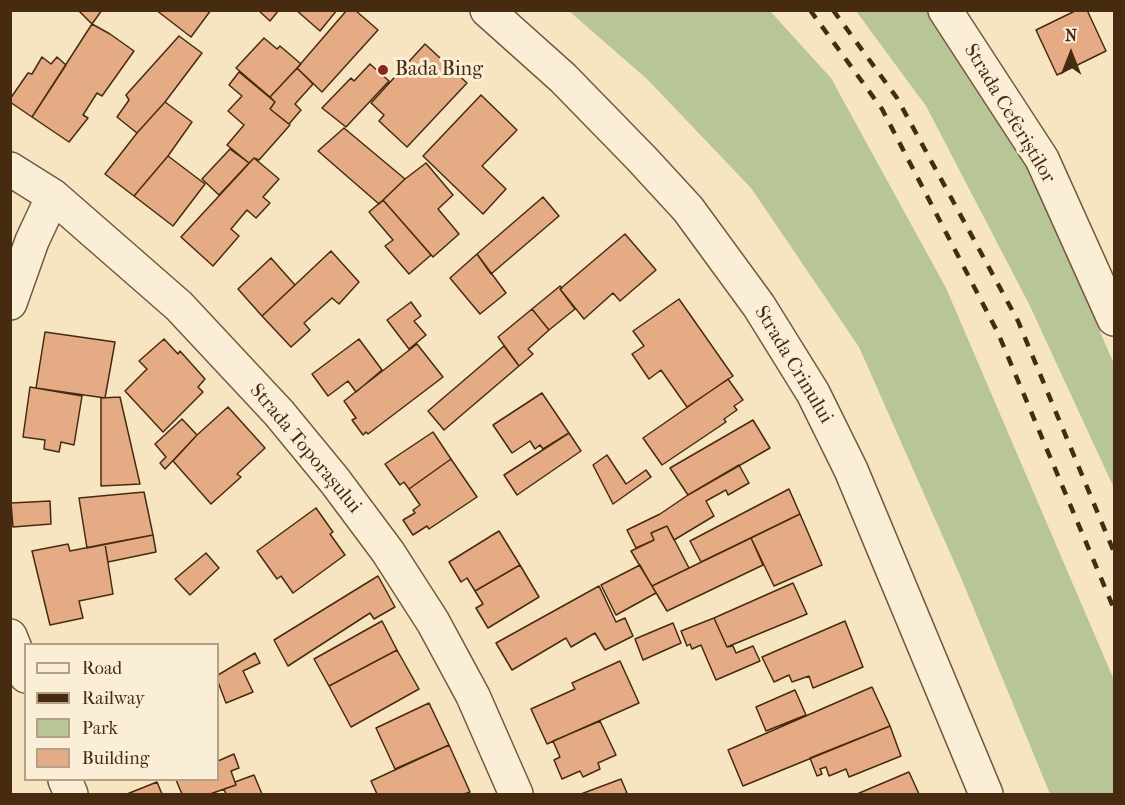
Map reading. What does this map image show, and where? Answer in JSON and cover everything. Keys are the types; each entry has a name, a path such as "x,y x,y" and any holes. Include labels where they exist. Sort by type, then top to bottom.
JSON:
{"street":[{"name":"Strada Crinului","path":"488,10 563,78 688,209 759,306 813,393 851,470 986,795"},
{"name":"Strada Ceferiștilor","path":"945,10 1042,159 1114,319"},
{"name":"Strada Toporașului","path":"10,169 53,196 179,306 279,413 335,481 388,552 433,622 473,696 516,795"},
{"path":"10,303 32,241 53,196"},
{"path":"10,636 24,671"},
{"path":"65,781 71,795"}],"green space":[{"path":"569,11 770,11 831,78 946,288 1114,680 1114,794 1050,794 962,580 859,347 751,188 647,79"},
{"path":"856,11 937,11 1003,107 1114,364 1114,488 1029,304 926,106"}],"building":[{"path":"78,10 102,10 92,24"},
{"path":"156,10 211,10 191,37"},
{"path":"258,10 279,10 270,21"},
{"path":"296,10 337,10 320,31"},
{"path":"347,10 355,10 378,30 322,92 297,68"},
{"path":"1077,10 1087,10 1106,51 1057,75 1036,30"},
{"path":"92,24 134,51 102,96 97,93 83,115 88,118 69,142 32,117"},
{"path":"179,36 202,53 165,102 137,133 117,117 129,100 126,95"},
{"path":"264,38 277,49 280,46 301,64 270,97 236,68"},
{"path":"425,44 467,83 407,147 379,121 384,115 371,103"},
{"path":"42,57 51,64 57,57 66,65 32,117 10,102 10,99 28,73 32,74"},
{"path":"370,64 389,81 346,127 322,108 351,78 354,81"},
{"path":"297,68 313,84 295,104 301,110 289,124 270,109 275,102 270,97"},
{"path":"239,72 275,102 270,109 290,125 259,160 254,158 249,163 227,145 244,125 228,111 242,96 229,85"},
{"path":"481,95 517,130 482,166 506,189 483,214 423,156"},
{"path":"165,102 192,122 168,156 134,196 105,174"},
{"path":"344,128 405,179 379,204 318,151"},
{"path":"230,149 249,163 219,195 202,179"},
{"path":"168,156 205,184 173,226 134,196"},
{"path":"254,158 279,179 263,197 270,203 256,218 247,210 231,229 239,236 213,266 181,237"},
{"path":"426,163 453,195 438,209 459,234 433,257 383,200"},
{"path":"543,197 559,216 491,274 477,254"},
{"path":"383,200 431,255 409,274 385,246 393,240 369,212"},
{"path":"625,234 656,270 620,301 613,293 584,319 560,289"},
{"path":"331,251 359,282 339,304 332,298 304,323 310,330 291,347 262,316"},
{"path":"477,254 506,293 480,314 450,278"},
{"path":"271,258 295,285 262,316 238,289"},
{"path":"560,286 575,309 549,330 532,309"},
{"path":"679,299 733,376 687,407 661,370 649,379 632,354 644,346 633,331"},
{"path":"411,302 421,316 414,321 426,335 409,349 387,320"},
{"path":"532,309 549,330 528,349 533,354 519,366 498,337"},
{"path":"45,332 115,342 105,398 36,388"},
{"path":"164,339 178,354 180,351 205,379 198,387 203,392 163,432 125,391 147,369 139,361"},
{"path":"359,339 382,370 356,392 348,381 328,396 312,374"},
{"path":"417,344 443,377 368,434 366,432 363,435 352,420 356,418 344,401"},
{"path":"504,346 519,366 444,430 428,411"},
{"path":"728,379 743,400 734,406 737,410 724,419 726,422 662,465 643,438"},
{"path":"30,387 82,396 74,445 61,442 59,452 44,449 45,440 23,437"},
{"path":"542,393 569,433 543,449 540,445 535,449 530,441 512,453 493,425"},
{"path":"120,397 140,484 101,486 101,398"},
{"path":"228,407 265,448 237,474 241,477 211,504 173,461"},
{"path":"182,419 197,435 165,469 160,463 166,457 155,444"},
{"path":"753,420 770,448 688,495 670,468"},
{"path":"433,432 451,459 409,489 404,482 400,485 385,464"},
{"path":"569,433 581,451 517,495 504,475"},
{"path":"607,455 626,484 646,470 651,477 613,504 593,465"},
{"path":"451,459 477,497 429,529 427,526 413,535 403,520 415,513 413,510 420,505 409,489"},
{"path":"739,465 749,483 728,495 726,490 706,501 714,516 674,540 667,526 651,533 654,540 636,548 627,530 660,514"},
{"path":"789,489 800,514 701,562 690,541"},
{"path":"144,492 153,535 87,548 79,498"},
{"path":"50,501 51,524 13,527 11,503"},
{"path":"316,508 333,532 330,534 345,555 293,593 281,576 277,579 257,551"},
{"path":"800,514 822,565 774,586 751,538"},
{"path":"667,526 689,568 652,586 631,551 654,540 651,533"},
{"path":"499,531 520,565 475,591 467,578 461,582 449,562"},
{"path":"153,535 156,552 108,562 105,544"},
{"path":"751,538 763,565 667,611 652,586"},
{"path":"68,544 70,551 105,544 113,594 79,601 83,618 50,625 32,551"},
{"path":"206,553 219,568 190,595 175,579"},
{"path":"520,565 539,597 488,628 476,608 483,604 475,591"},
{"path":"640,565 656,593 616,615 601,585"},
{"path":"378,576 395,607 374,619 370,613 288,666 274,640"},
{"path":"793,583 807,614 727,647 714,618"},
{"path":"599,586 616,622 625,618 633,636 605,650 595,633 571,647 566,638 512,670 496,643"},
{"path":"714,618 727,647 733,646 736,653 753,646 760,661 716,680 701,645 692,649 690,644 687,646 681,631"},
{"path":"382,621 397,650 329,686 314,659"},
{"path":"845,621 863,667 813,688 809,676 792,682 789,675 774,682 762,657"},
{"path":"673,623 681,643 643,660 635,639"},
{"path":"397,650 419,689 351,727 329,686"},
{"path":"255,653 260,663 243,671 253,692 226,703 219,685 219,674"},
{"path":"620,661 639,703 547,744 531,709 575,689 572,683"},
{"path":"872,687 890,726 743,786 728,750"},
{"path":"795,690 806,715 766,731 756,707"},
{"path":"429,703 449,745 395,769 376,728"},
{"path":"600,721 616,755 598,763 600,769 583,777 580,771 562,779 554,760 560,757 553,741"},
{"path":"890,726 901,756 849,777 846,769 829,776 826,767 820,769 822,774 817,776 810,758"},
{"path":"449,745 470,792 464,794 377,794 371,781"},
{"path":"234,754 239,768 231,771 236,785 210,794 182,794 176,781 219,781 219,761"},
{"path":"909,772 919,794 857,794"},
{"path":"254,775 262,794 226,794 224,789"},
{"path":"621,779 627,793 581,794"},
{"path":"157,782 162,794 127,794"}],"railway":[{"path":"810,10 882,109 998,333 1114,609"},
{"path":"833,10 897,98 1018,321 1114,552"}],"place":[{"name":"Bada Bing","path":"383,70"}]}
